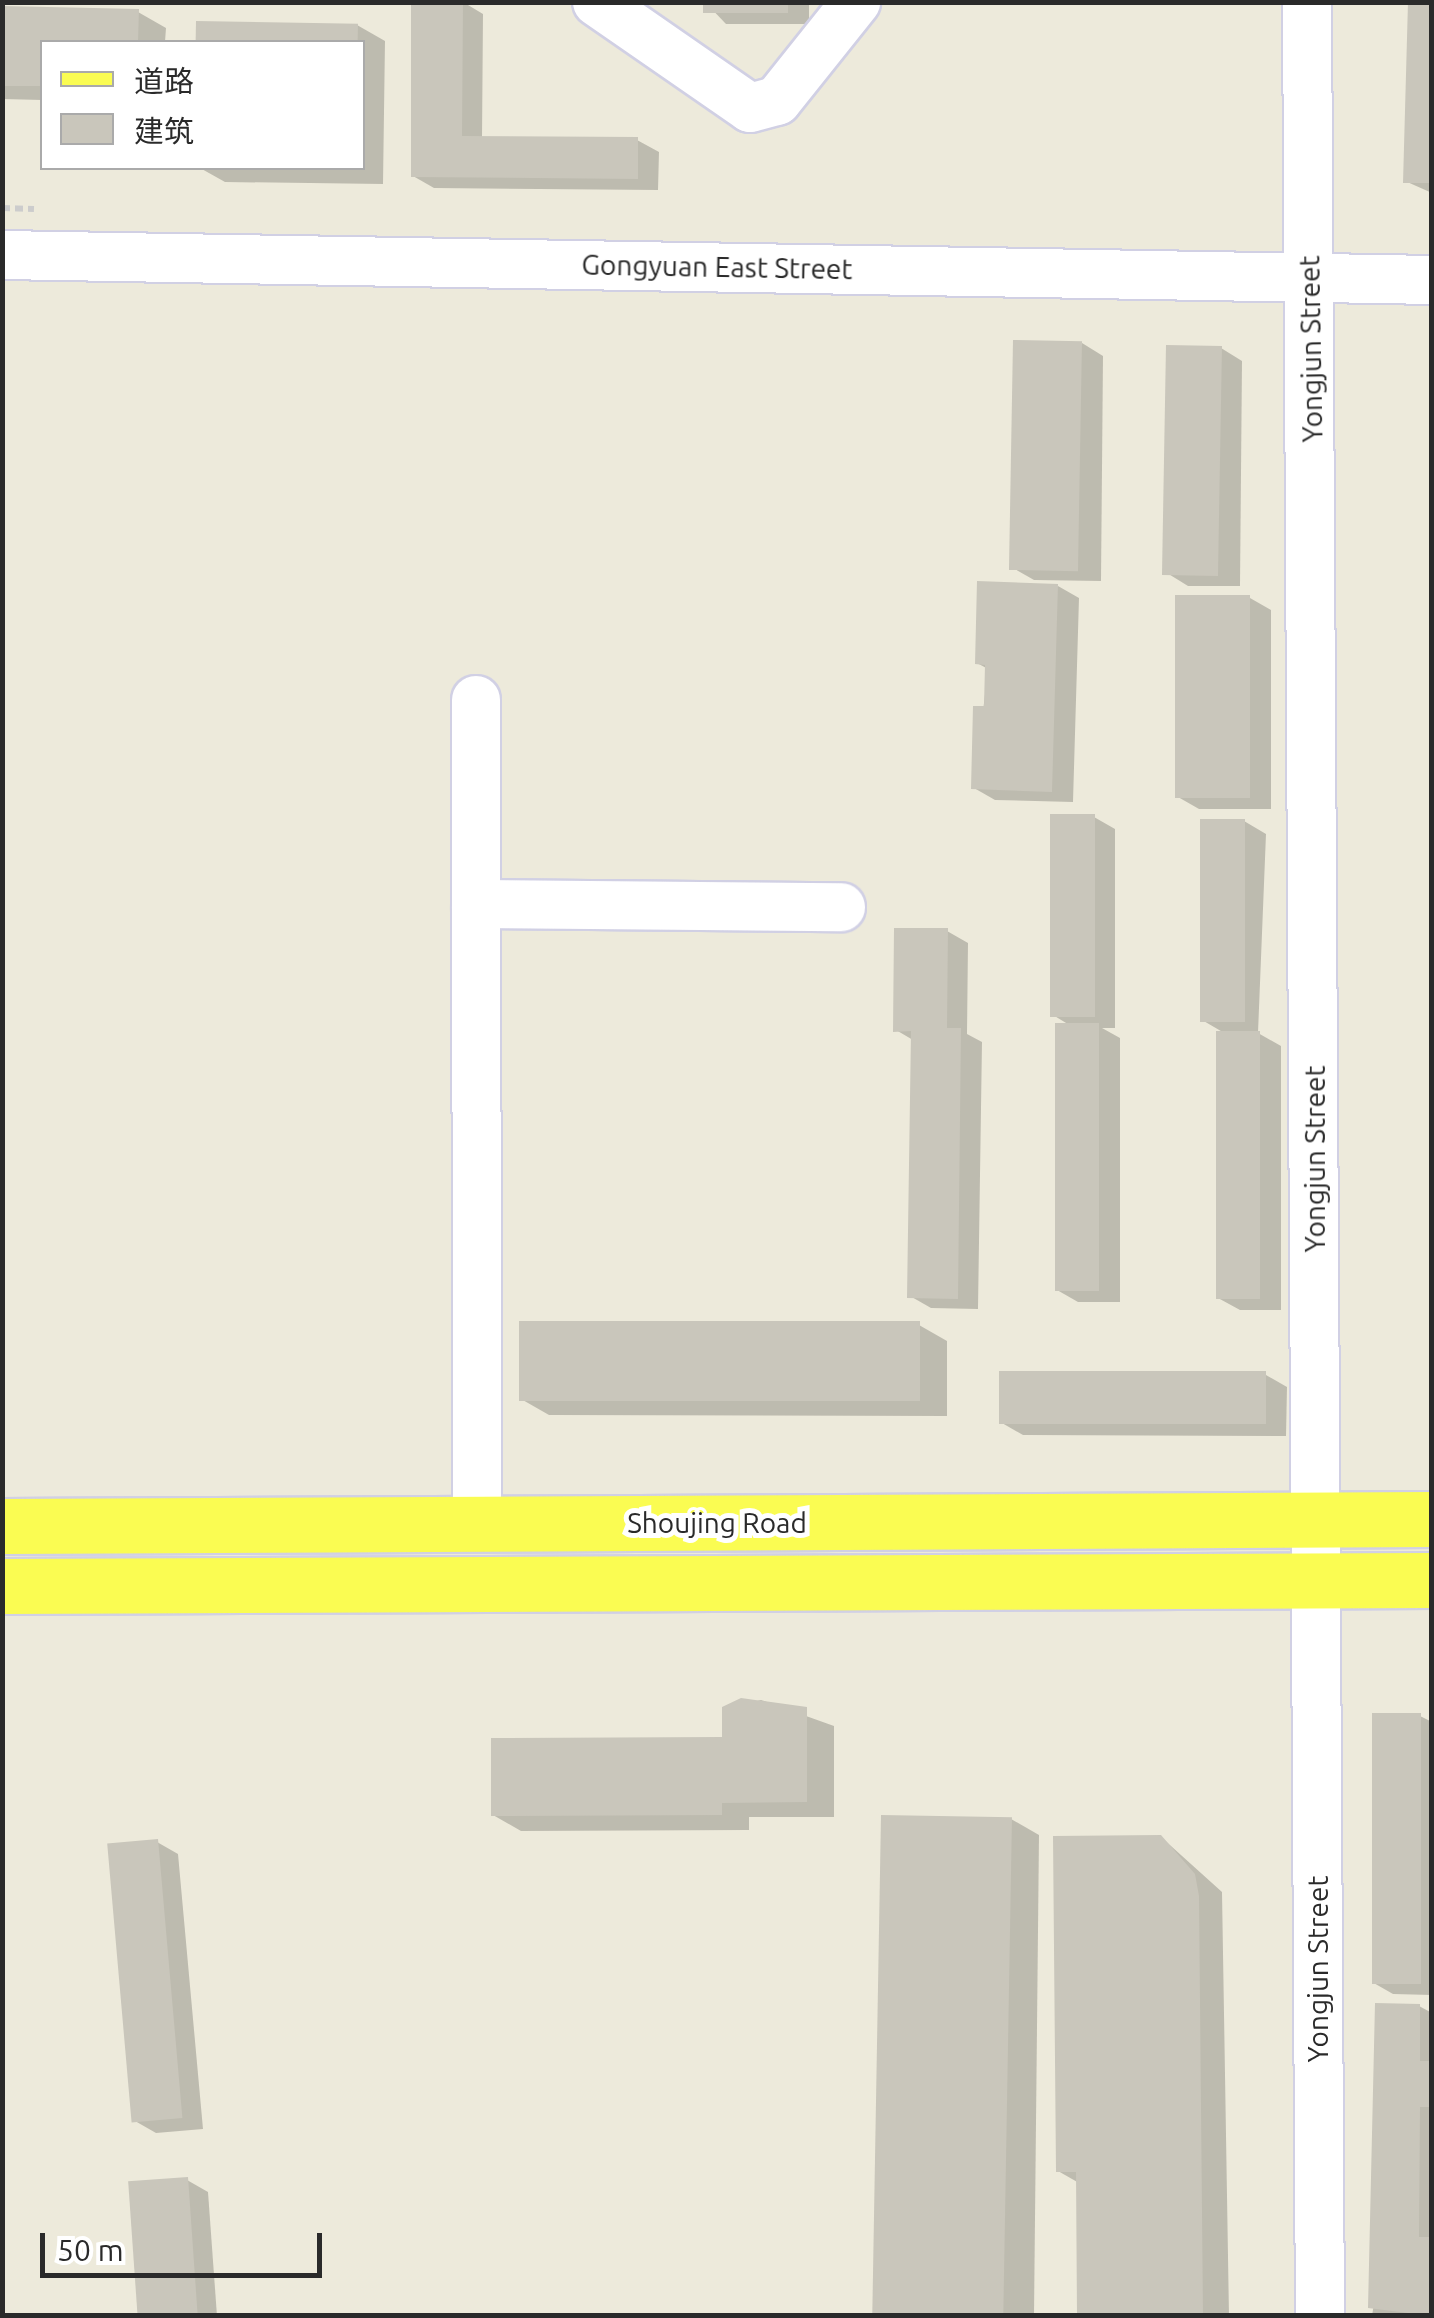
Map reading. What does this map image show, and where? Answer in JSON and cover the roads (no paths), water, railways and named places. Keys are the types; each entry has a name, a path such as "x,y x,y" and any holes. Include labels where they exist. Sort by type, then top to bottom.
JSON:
{"main road":[{"name":"Shoujing Road","path":"2,1526 1432,1519"},
{"path":"2,1586 1432,1580"}],"street":[{"path":"597,2 750,108 777,100 856,2"},
{"name":"Yongjun Street","path":"1307,2 1320,2316"},
{"name":"Gongyuan East Street","path":"2,255 1432,280"},
{"path":"476,700 477,1524"},
{"path":"476,904 841,907"}]}
